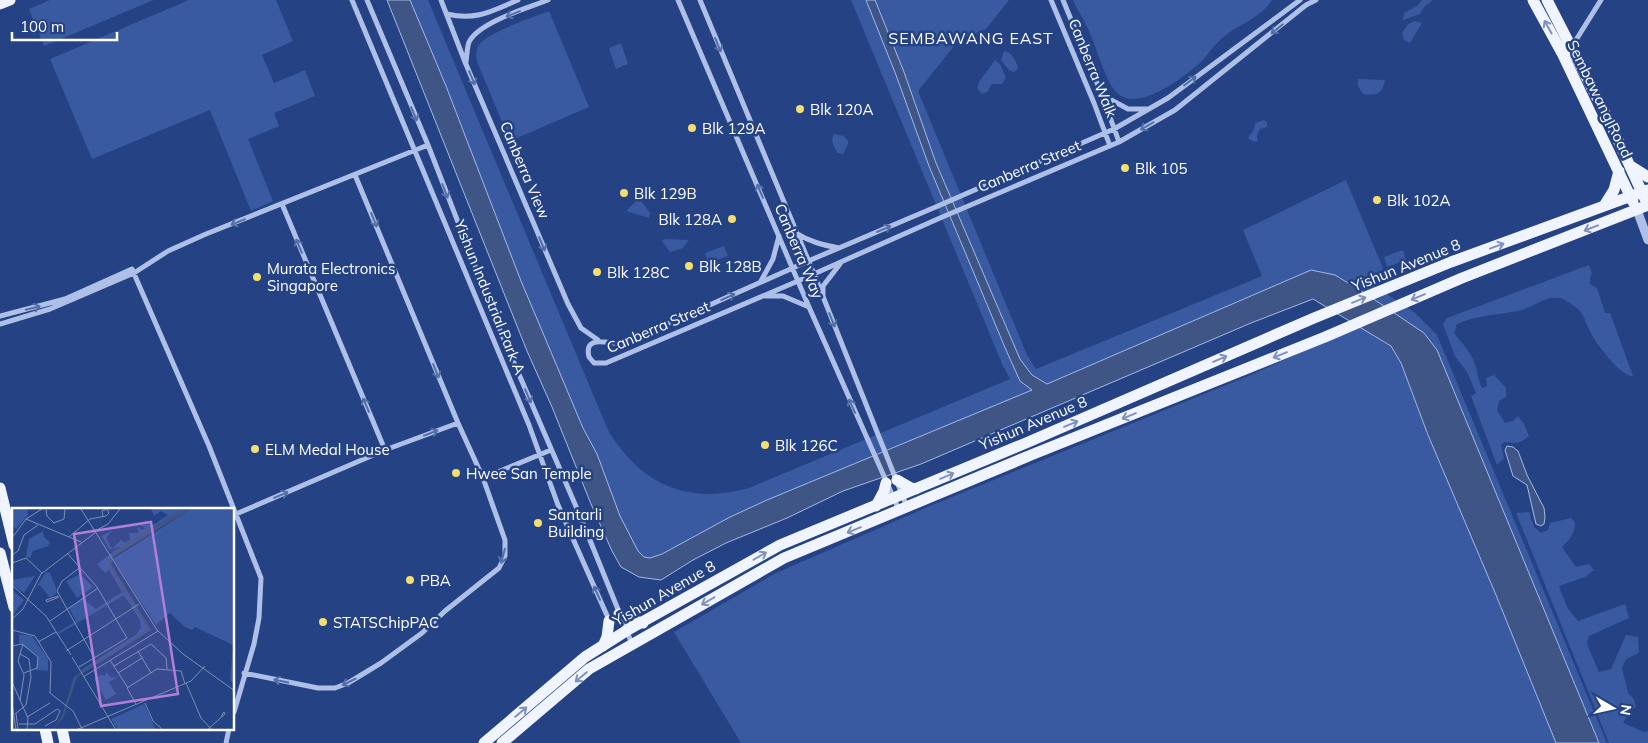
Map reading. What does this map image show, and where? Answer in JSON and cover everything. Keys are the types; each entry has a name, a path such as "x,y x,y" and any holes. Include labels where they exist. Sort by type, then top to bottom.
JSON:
{"main road":[{"path":"0,4 10,0"},
{"name":"Sembawang Road","path":"1532,0 1567,50 1645,191 1645,207"},
{"name":"Sembawang Road","path":"1547,0 1630,196 1645,207"},
{"path":"1630,166 1648,177"},
{"path":"1604,206 1614,190 1619,170"},
{"name":"Yishun Avenue 8","path":"484,743 585,657 621,634 780,545 898,497 1314,318 1451,262 1645,191"},
{"name":"Yishun Avenue 8","path":"502,743 589,670 784,558 1325,337 1462,278 1645,207"},
{"path":"876,506 891,481 916,489"},
{"path":"0,488 12,537"},
{"path":"0,553 12,600"},
{"path":"619,614 626,618 643,622"},
{"path":"603,646 607,637 609,621"},
{"path":"45,730 48,743"},
{"path":"62,730 65,743"}],"street":[{"name":"Yishun Industrial Park A","path":"352,0 540,454 558,505 609,621 621,634 627,647"},
{"name":"Yishun Industrial Park A","path":"367,0 428,146 502,335 581,518 619,614 621,634 627,647"},
{"name":"Canberra View","path":"442,0 466,62 568,304 581,328 598,340"},
{"path":"447,14 462,17 477,16 518,0"},
{"path":"466,62 469,44 479,30 548,0"},
{"name":"Canberra Way","path":"678,0 872,451 891,481 903,509"},
{"name":"Canberra Way","path":"700,0 814,274 883,447 891,481 903,509"},
{"name":"Canberra Walk","path":"1051,0 1110,146"},
{"name":"Canberra Walk","path":"1063,0 1119,142"},
{"name":"Canberra Street","path":"1301,2 1175,110 1119,142 606,363 594,362 589,358 588,349 593,342 598,340 616,343 631,340 808,261 1114,129 1168,98 1301,2 1316,0"},
{"path":"1567,50 1600,0"},
{"path":"1102,95 1128,109 1150,109"},
{"path":"0,324 42,312 133,271 206,234 428,146"},
{"path":"244,673 318,688 335,688 348,683 382,663 422,633 445,611 499,568 504,556 505,540 484,478 458,423 355,175"},
{"path":"282,204 385,450"},
{"name":"Sembawang Road","path":"1645,207 1648,240"},
{"path":"796,232 808,240 839,248"},
{"path":"760,282 773,259 779,236"},
{"path":"824,300 824,286 842,262"},
{"path":"0,316 65,299 133,271"},
{"path":"133,271 180,377 234,508"},
{"path":"762,296 783,296 809,307"},
{"path":"235,708 254,644 259,618 261,578 236,514 385,450 458,423"},
{"path":"484,478 551,450"},
{"path":"226,743 229,730"}],"shaded area":[{"path":"50,0 154,0 44,46 29,9"},
{"path":"189,0 276,0 293,41 262,55 274,83 305,70 315,96 274,113 279,126 248,139 273,201 251,211 210,110 92,159 50,59"},
{"path":"387,0 410,0 446,86 521,281 583,428 597,454 620,516 638,551 644,557 650,558 662,554 730,517 767,500 1032,390 1020,381 929,166 866,0 875,0 904,72 936,163 1020,359 1032,375 1047,384 1311,270 1335,275 1424,333 1437,350 1599,743 1556,743 1428,435 1401,363 1391,346 1313,299 1251,323 921,464 843,491 787,518 726,543 693,560 661,580 639,577 621,567 591,504 527,351"},
{"path":"396,0 428,0 608,430 635,465 651,477 668,486 686,492 705,494 726,493 749,488 1010,379 851,0 1009,0 986,29 959,40 918,91 1027,355 1036,369 1262,276 1243,230 1346,180 1385,273 1369,282 1415,313 1437,335 1607,743 1580,743 1419,343 1301,287 661,569 628,560"},
{"path":"1073,0 1272,0 1261,13 1224,36 1201,62 1184,76 1161,91 1137,99 1126,98 1117,93 1113,88 1105,73 1089,31"},
{"path":"1422,0 1433,0 1424,7 1420,14 1403,20 1404,13 1417,6"},
{"path":"549,11 589,107 510,141 478,64 477,50 483,40 491,35"},
{"path":"1415,21 1422,23 1410,43 1404,40 1402,33 1408,24"},
{"path":"621,43 628,64 616,69 609,48"},
{"path":"1004,51 1009,53 1015,60 1018,68 1014,72 1009,70 1001,60"},
{"path":"995,60 1000,64 1006,78 1002,84 992,84 987,92 982,94 977,88 979,82"},
{"path":"1358,79 1385,80 1378,93 1368,95 1363,94 1358,86"},
{"path":"1264,120 1267,122 1267,127 1260,129 1257,136 1258,141 1254,142 1249,139 1254,130 1255,123"},
{"path":"834,134 844,136 848,141 843,154 838,153 832,142"},
{"path":"639,198 650,213 649,218 626,211"},
{"path":"664,239 689,240 683,248 670,252 662,241"},
{"path":"724,246 728,256 709,263 705,253"},
{"path":"1403,250 1406,260 1387,267 1384,257"},
{"path":"1589,265 1592,273 1590,284 1597,288 1605,313 1610,313 1633,376 1622,371 1609,359 1588,328 1581,312 1562,298 1549,298 1522,310 1480,317 1457,324 1454,333 1473,360 1482,388 1487,386 1486,378 1494,375 1506,388 1506,397 1499,401 1497,410 1505,423 1513,421 1518,416 1529,436 1518,442 1505,442 1501,445 1504,458 1497,465 1471,396 1476,393 1467,372 1455,356 1443,324 1447,318"},
{"path":"1360,326 1391,346 1401,363 1428,435 1556,743 741,743 674,632 776,573 930,506 1253,374"},
{"path":"1507,446 1513,447 1518,451 1527,475 1544,508 1544,524 1541,526 1536,524 1527,485 1513,476 1505,450"},
{"path":"1529,512 1534,527 1541,533 1548,530 1550,523 1571,518 1575,522 1572,536 1562,547 1576,567 1589,564 1594,570 1585,577 1559,586 1567,607 1578,621 1625,604 1629,618 1589,636 1587,644 1599,672 1611,669 1626,635 1638,637 1639,653 1626,659 1622,668 1628,693 1634,699 1636,707 1629,712 1623,723 1644,732 1648,731 1648,743 1609,743 1516,513"}],"place":[{"name":"Blk 120A","path":"800,109"},
{"name":"Blk 129A","path":"692,128"},
{"name":"Blk 105","path":"1125,168"},
{"name":"Blk 129B","path":"624,193"},
{"name":"Blk 102A","path":"1377,200"},
{"name":"Blk 128A","path":"732,219"},
{"name":"Blk 128B","path":"689,266"},
{"name":"Blk 128C","path":"597,272"},
{"name":"Murata Electronics Singapore","path":"257,277"},
{"name":"Blk 126C","path":"765,445"},
{"name":"ELM Medal House","path":"255,449"},
{"name":"Hwee San Temple","path":"456,473"},
{"name":"Santarli Building","path":"538,523"},
{"name":"PBA","path":"410,580"},
{"name":"STATSChipPAC","path":"323,622"}],"district":[{"name":"SEMBAWANG EAST","path":"971,38"}]}
